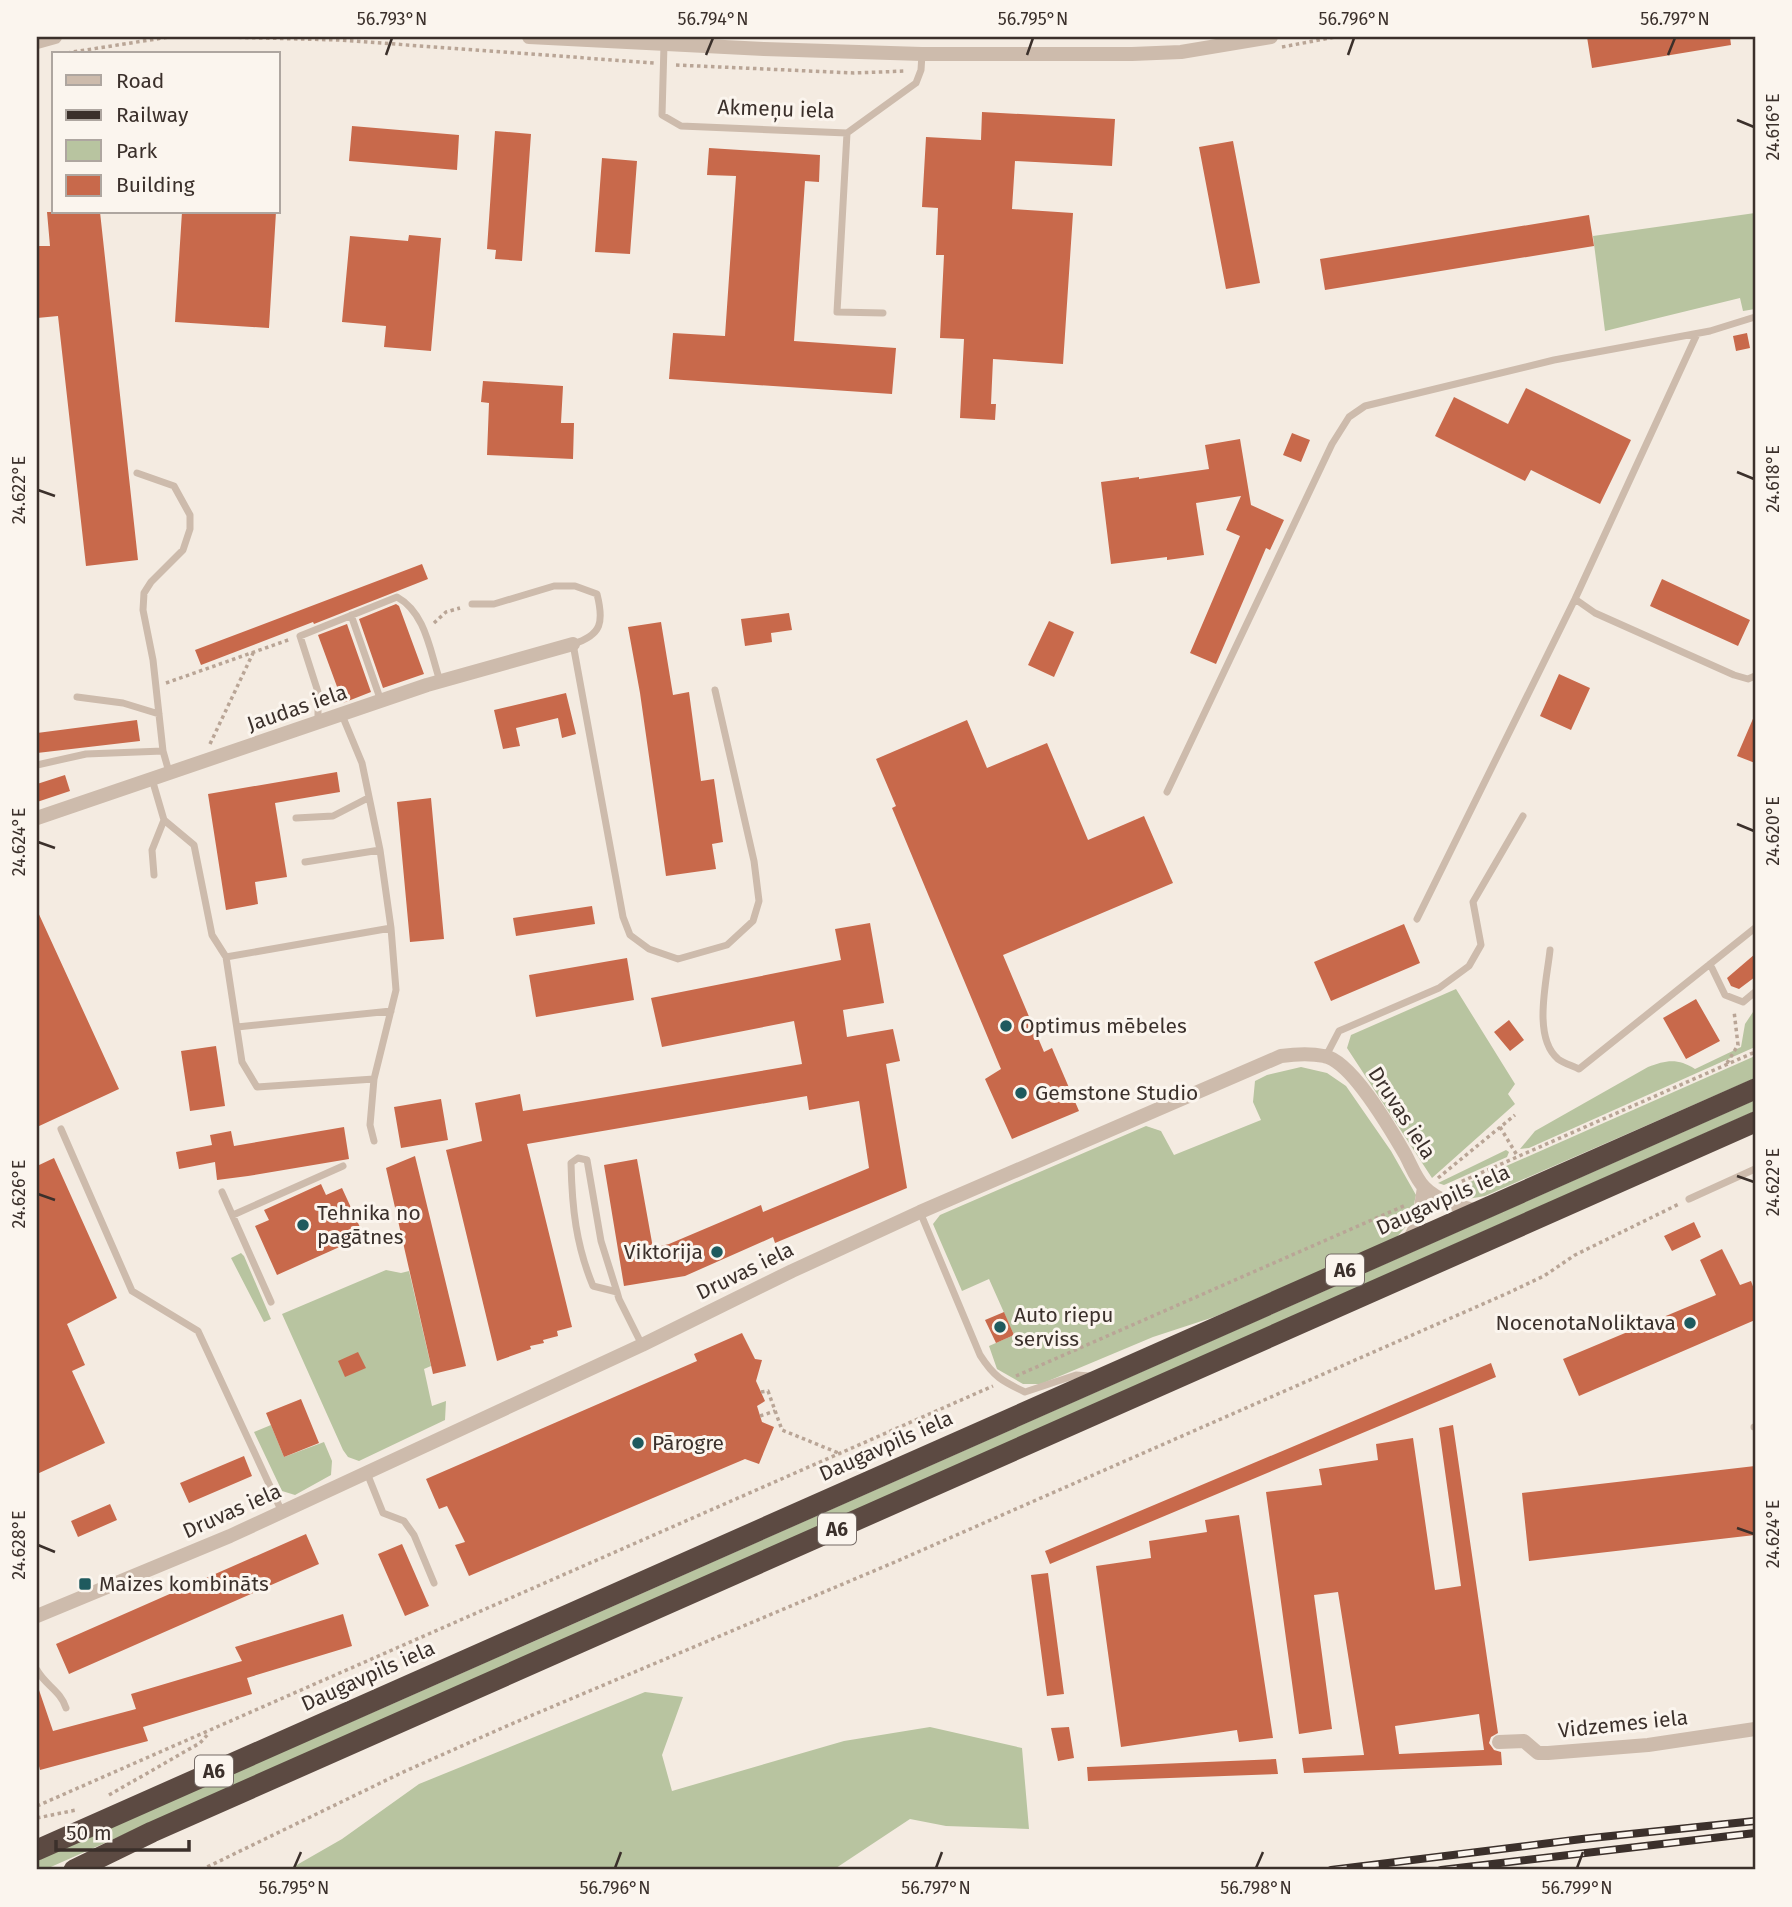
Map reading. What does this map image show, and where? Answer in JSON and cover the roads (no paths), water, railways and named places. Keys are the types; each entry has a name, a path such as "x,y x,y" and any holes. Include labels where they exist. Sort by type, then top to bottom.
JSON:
{"highway":[{"name":"Daugavpils iela","path":"37,1850 1755,1089"},
{"name":"A6","path":"74,1870 152,1832 1755,1122"}],"street":[{"path":"37,42 55,37"},
{"path":"529,37 644,40 664,45 922,54 1181,52 1271,37"},
{"name":"Jaudas iela","path":"37,818 440,681 573,644"},
{"name":"Druvas iela","path":"37,1616 230,1536 642,1345 920,1212 1281,1056 1326,1056 1337,1061 1356,1080 1396,1138 1427,1193"},
{"path":"1408,1242 1419,1221 1427,1193 1478,1211"},
{"name":"Vidzemes iela","path":"1499,1742 1524,1741 1538,1753 1548,1753 1648,1745 1755,1729"}],"lane":[{"name":"Akmeņu iela","path":"664,45 662,115 681,126 847,133 916,83 921,70 922,54"},
{"path":"847,133 837,312 883,313"},
{"path":"1167,792 1332,444 1349,417 1365,406 1554,360 1697,334 1755,317"},
{"path":"1418,919 1575,598 1697,334"},
{"path":"137,473 174,486 190,515 190,529 183,550 151,582 144,593 143,610 163,751 169,773"},
{"path":"472,604 494,604 554,586 575,586 597,594 601,611 600,626 587,639 573,644 623,917 630,935 649,949 678,959 727,945 753,921 759,901 754,861 715,690"},
{"path":"318,723 318,692 300,636 397,597 408,604 425,631 440,681"},
{"path":"1575,598 1595,613 1734,675 1748,679 1755,676"},
{"path":"351,615 381,701"},
{"path":"77,697 123,704 159,714"},
{"path":"342,715 362,763 380,850 396,990 374,1079 370,1125 374,1141"},
{"path":"37,765 86,754 163,751"},
{"path":"152,779 164,820 194,845 212,935 226,957 242,1062 257,1087 374,1079"},
{"path":"296,818 333,816 368,798"},
{"path":"1326,1056 1339,1031 1439,988 1469,966 1481,945 1473,902 1523,816"},
{"path":"154,875 152,850 164,820"},
{"path":"305,862 380,850"},
{"path":"226,957 391,928"},
{"path":"1550,950 1542,1023 1545,1038 1558,1059 1579,1069 1755,928"},
{"path":"1710,964 1725,996 1743,1002 1755,992"},
{"path":"237,1027 391,1011"},
{"path":"61,1129 132,1291 198,1331 282,1512"},
{"path":"617,1292 593,1286 582,1259 572,1206 572,1163 578,1157 587,1160 601,1241 617,1292 642,1345"},
{"path":"233,1215 343,1166"},
{"path":"1689,1199 1755,1169"},
{"path":"222,1192 271,1301"},
{"path":"920,1212 991,1373 1025,1392 1076,1375 1101,1378"},
{"path":"367,1473 383,1513 404,1521 414,1535 434,1583"},
{"path":"37,1670 43,1680 63,1698 66,1708"}],"railway":[{"path":"1331,1870 1755,1821"},
{"path":"1441,1870 1755,1833"}],"place":[{"name":"Optimus mēbeles","path":"1006,1026"},
{"name":"Gemstone Studio","path":"1021,1093"},
{"name":"Tehnika no pagātnes","path":"303,1225"},
{"name":"Viktorija","path":"717,1252"},
{"name":"NocenotaNoliktava","path":"1690,1323"},
{"name":"Auto riepu serviss","path":"1000,1327"},
{"name":"Pārogre","path":"638,1443"},
{"name":"Maizes kombināts","path":"85,1584"}]}
